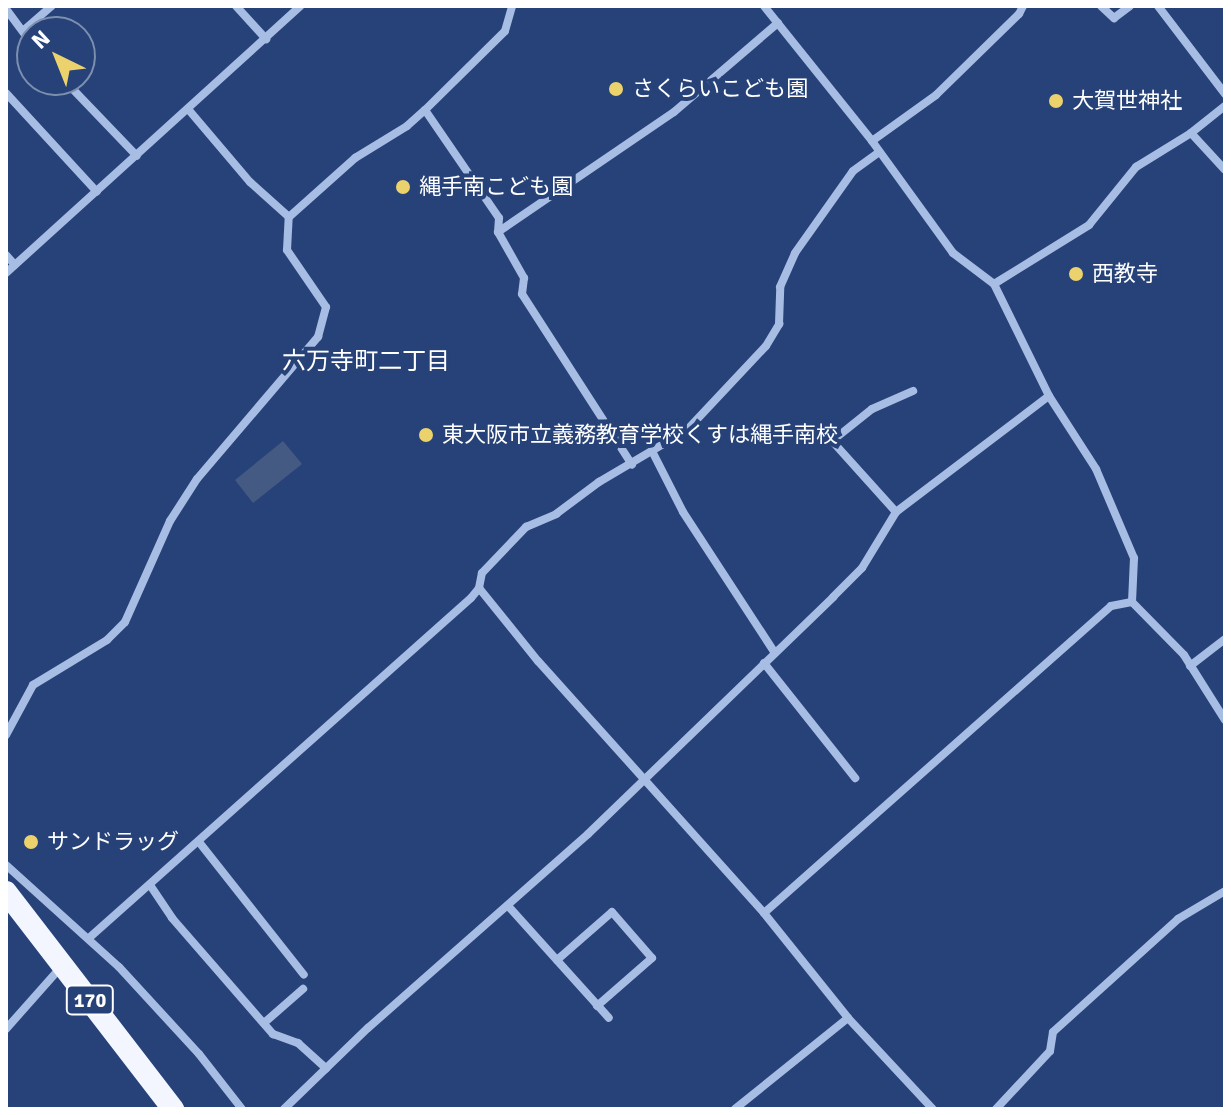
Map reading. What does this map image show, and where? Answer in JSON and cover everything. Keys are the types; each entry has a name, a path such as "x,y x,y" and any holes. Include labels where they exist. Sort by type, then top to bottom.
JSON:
{"highway":[{"name":"170","path":"6,892 173,1109"}],"street":[{"path":"236,6 266,39"},
{"path":"6,273 300,6"},
{"path":"6,735 33,685 107,640 125,622 170,521 197,479 318,337 326,307 287,250 289,217 355,158 407,126 425,110 505,31 512,6"},
{"path":"764,6 872,141 953,253 994,284 1049,396 1096,469 1134,558 1132,602 1184,655 1225,720"},
{"path":"872,141 936,95 1019,14 1023,6"},
{"path":"1101,6 1114,18 1130,6"},
{"path":"1158,6 1225,94"},
{"path":"498,232 674,112 778,23"},
{"path":"6,93 97,192"},
{"path":"79,96 137,156"},
{"path":"994,284 1089,225 1136,167 1191,133 1225,106"},
{"path":"188,109 250,182 289,217"},
{"path":"425,110 499,218 498,232 524,278 522,294 632,465"},
{"path":"1191,133 1225,170"},
{"path":"89,938 479,588 482,573 526,527 556,514 599,482 653,453 687,430 766,346 779,324 780,287 795,253 853,171 879,152"},
{"path":"6,255 15,265"},
{"path":"896,512 832,441 872,409 913,391"},
{"path":"284,1109 326,1068 509,907 775,653 862,568 896,512 1049,396"},
{"path":"653,453 683,512 775,653"},
{"path":"479,588 538,661 764,913 848,1018 933,1109"},
{"path":"764,913 1111,606 1132,602"},
{"path":"1190,666 1225,639"},
{"path":"764,663 855,778"},
{"path":"199,842 304,975"},
{"path":"6,865 89,938 199,1054 242,1109"},
{"path":"150,885 172,918 273,1034 298,1043 326,1068"},
{"path":"996,1109 1050,1051 1053,1032 1178,919 1225,891"},
{"path":"509,907 609,1018"},
{"path":"557,960 612,912 652,958 597,1006"},
{"path":"7,1027 63,965"},
{"path":"264,1023 303,989"},
{"path":"735,1109 848,1018"}],"water":[{"path":"283,441 302,464 253,503 235,480"}],"place":[{"name":"さくらいこども園","path":"616,89"},
{"name":"大賀世神社","path":"1056,101"},
{"name":"縄手南こども園","path":"403,187"},
{"name":"西教寺","path":"1076,274"},
{"name":"東大阪市立義務教育学校くすは縄手南校","path":"426,435"},
{"name":"サンドラッグ","path":"31,842"}],"district":[{"name":"六万寺町二丁目","path":"366,362"}]}
